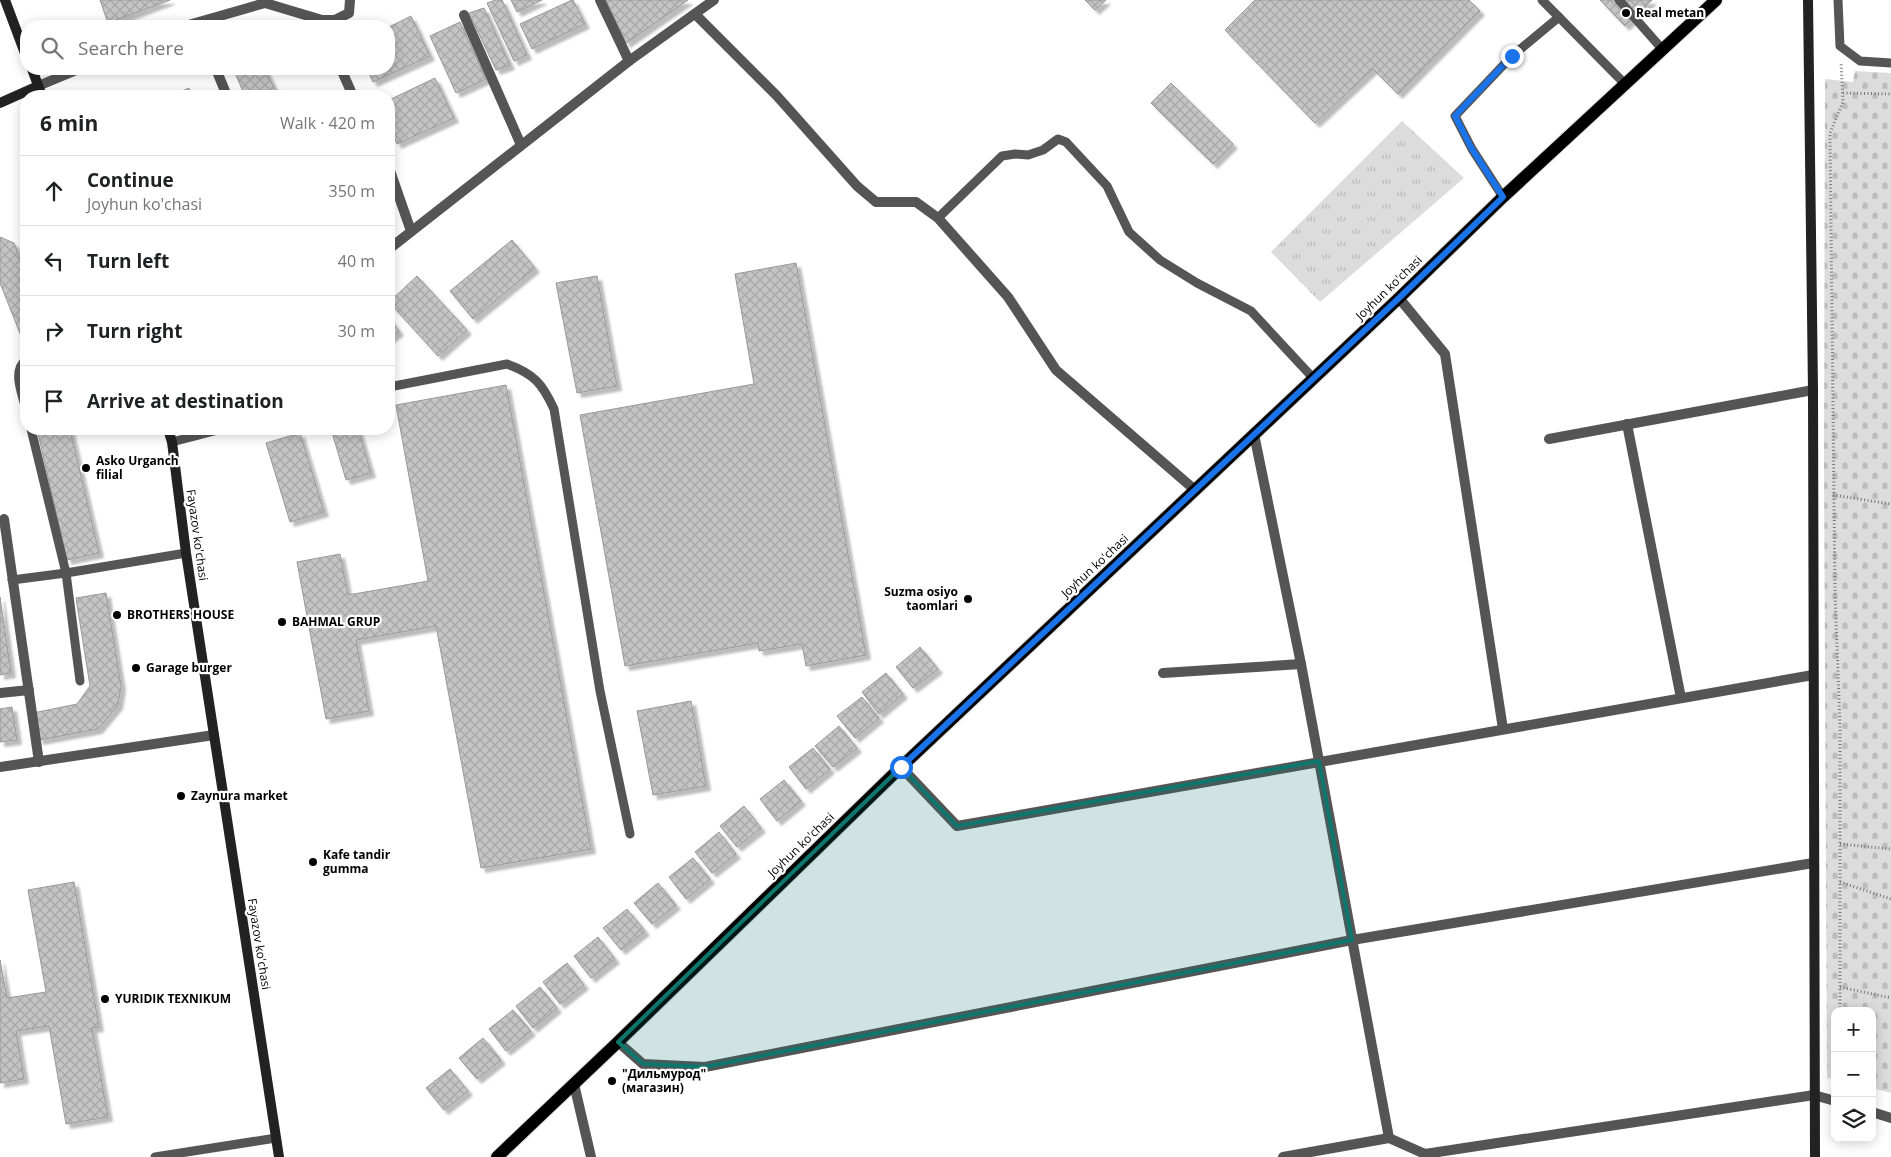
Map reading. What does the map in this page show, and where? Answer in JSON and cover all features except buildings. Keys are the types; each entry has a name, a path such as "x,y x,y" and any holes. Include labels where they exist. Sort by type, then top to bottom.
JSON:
{"main road":[{"name":"Joyhun ko'chasi","path":"497,1157 901,767 1314,379 1503,197 1716,0"}],"street":[{"path":"4,0 20,41"},
{"path":"335,20 349,13 350,0"},
{"path":"600,0 629,61"},
{"path":"395,244 629,61 714,0"},
{"path":"1808,0 1812,390 1815,1157"},
{"path":"209,20 265,3 314,20"},
{"path":"695,14 777,96 857,186 876,202 916,202 938,218 1008,297 1056,370 1195,490"},
{"path":"464,15 521,146"},
{"path":"34,75 40,90"},
{"path":"29,90 65,75"},
{"path":"218,75 225,90"},
{"path":"344,75 350,90"},
{"path":"0,103 20,94"},
{"path":"395,185 411,231"},
{"path":"1399,298 1445,354 1503,729"},
{"path":"1549,438 1812,390"},
{"path":"1627,424 1681,698"},
{"path":"1254,434 1301,664 1389,1138"},
{"name":"Fayazov ko'chasi","path":"170,435 186,553 279,1157"},
{"path":"2,519 39,762"},
{"path":"1163,673 1301,664"},
{"path":"901,767 957,826 1813,675"},
{"path":"0,693 29,690"},
{"path":"0,767 214,734"},
{"path":"618,1042 644,1064 705,1067 1352,940 1813,863"},
{"path":"574,1084 591,1157"},
{"path":"1283,1157 1389,1138 1425,1154 1814,1095 1831,1100"},
{"path":"1876,1113 1891,1118"}],"lane":[{"path":"1542,0 1626,85"},
{"path":"1620,0 1663,50"},
{"path":"1838,0 1840,46 1860,61 1891,63"},
{"path":"1503,197 1472,149 1455,116 1512,56 1559,17"},
{"path":"938,218 1002,156 1028,155 1043,150 1058,139 1066,142 1107,186 1129,232 1160,260 1197,283 1251,311 1314,379"},
{"path":"395,386 507,364 525,371 544,389 554,409 600,691 630,834"},
{"path":"20,370 18,375 20,384"},
{"path":"32,435 66,573 80,681"},
{"path":"172,442 199,435"},
{"path":"12,580 186,553"},
{"path":"155,1157 276,1138"}],"path":[{"path":"1840,46 1843,102 1830,134 1833,495 1840,725 1840,1007"},
{"path":"1843,93 1891,94"},
{"path":"1833,495 1891,504"},
{"path":"1840,844 1891,849"},
{"path":"1840,882 1891,899"},
{"path":"1840,987 1891,998"}],"highlighted area":[{"path":"1319,761 1352,940 705,1067 643,1064 618,1042 901,767 957,826"}],"green space":[{"path":"1855,71 1891,73 1891,1093 1876,1089 1876,1007 1831,1007 1831,1078 1827,1078 1824,462 1825,79 1853,82"},
{"path":"1402,121 1464,178 1320,302 1271,252"}],"place":[{"name":"Real metan","path":"1626,13"},
{"name":"Asko Urganch filial","path":"86,468"},
{"name":"Suzma osiyo taomlari","path":"968,599"},
{"name":"BROTHERS HOUSE","path":"117,615"},
{"name":"BAHMAL GRUP","path":"282,622"},
{"name":"Garage burger","path":"136,668"},
{"name":"Zaynura market","path":"181,796"},
{"name":"Kafe tandir gumma","path":"313,862"},
{"name":"YURIDIK TEXNIKUM","path":"105,999"},
{"name":"\"Дильмурод\" (магазин)","path":"612,1081"}],"route":[{"path":"901,767 1399,298 1503,197 1472,149 1455,116 1512,56"}]}
